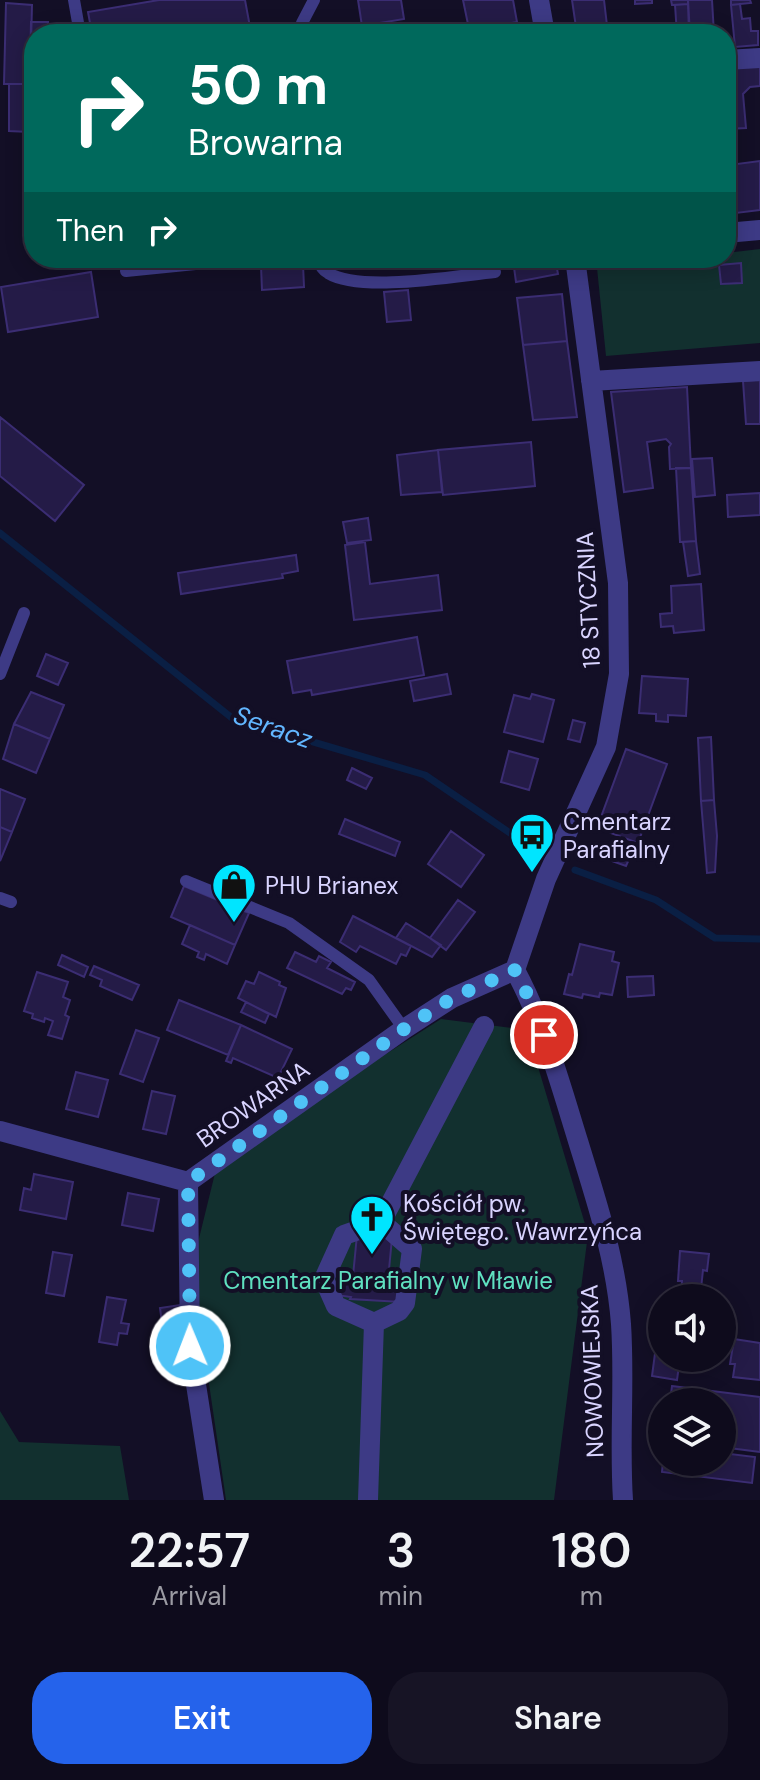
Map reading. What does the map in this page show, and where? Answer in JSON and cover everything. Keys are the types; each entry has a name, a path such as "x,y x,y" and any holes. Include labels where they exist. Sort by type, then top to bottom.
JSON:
{"street":[{"path":"539,0 543,24"},
{"path":"736,59 760,58"},
{"path":"736,232 760,230"},
{"name":"18 STYCZNIA","path":"515,970 546,879 606,747 619,674 618,583 576,268"},
{"path":"591,381 760,371"},
{"name":"BROWARNA","path":"0,1131 188,1182 404,1029 452,998 515,970"},
{"name":"NOWOWIEJSKA","path":"515,970 552,1056 614,1259 621,1325 623,1400 620,1462 623,1500"},
{"path":"381,1222 412,1249 405,1303 399,1311 374,1323 336,1306 324,1279 344,1235 381,1222 484,1026"},
{"path":"188,1182 190,1346 214,1500"},
{"path":"368,1500 374,1323"}],"lane":[{"path":"74,0 78,24"},
{"path":"302,24 314,0"},
{"path":"126,271 156,268"},
{"path":"322,268 324,272 346,280 386,282 495,272"},
{"path":"0,674 24,613"},
{"path":"186,881 289,923 369,980 404,1029"}],"green space":[{"path":"760,249 760,343 606,356 597,268 736,268 736,252"},
{"name":"Cmentarz Parafialny w Mławie","path":"441,1019 527,1030 588,1234 554,1500 226,1500 192,1267 218,1161"},
{"path":"0,1411 19,1442 120,1446 129,1500 0,1500"}],"building":[{"path":"159,0 245,0 249,24 90,24 88,12"},
{"path":"358,0 401,0 404,19 362,24"},
{"path":"463,0 513,0 517,22 468,24"},
{"path":"572,0 604,0 607,24 576,24"},
{"path":"635,0 652,0 652,3 635,4"},
{"path":"671,0 688,0 688,4 672,5"},
{"path":"688,0 712,0 713,24 689,24"},
{"path":"731,0 750,0 751,3 731,5"},
{"path":"6,3 32,5 32,24 24,24 24,84 4,84"},
{"path":"688,4 689,24 676,24 675,5"},
{"path":"740,4 742,19 750,18 751,31 758,31 758,45 736,47 736,24 733,24 731,5"},
{"path":"760,64 760,86 750,87 743,94 746,128 736,129 736,66"},
{"path":"9,84 24,84 24,132 9,131"},
{"path":"760,161 760,210 736,213 736,164"},
{"path":"736,263 741,263 742,283 721,284 719,268 736,268"},
{"path":"261,268 303,268 304,287 262,290"},
{"path":"514,268 557,268 558,274 516,282"},
{"path":"91,272 98,317 8,332 1,287"},
{"path":"408,290 411,320 387,322 384,292"},
{"path":"562,294 567,341 523,345 517,298"},
{"path":"567,341 577,417 533,420 523,345"},
{"path":"760,380 760,424 746,424 743,381"},
{"path":"687,387 691,468 670,469 671,444 666,439 647,442 653,488 624,492 611,392"},
{"path":"0,417 84,485 55,521 0,476"},
{"path":"531,442 535,486 443,495 438,450"},
{"path":"438,450 442,492 401,495 397,455"},
{"path":"712,458 715,495 695,497 692,459"},
{"path":"676,468 691,468 696,541 680,542"},
{"path":"760,493 760,515 728,517 727,495"},
{"path":"368,518 371,540 347,543 343,522"},
{"path":"696,541 700,574 688,576 683,542"},
{"path":"365,542 370,584 438,575 442,610 354,620 345,545"},
{"path":"296,555 298,571 282,574 283,578 181,594 178,573"},
{"path":"701,584 704,630 674,633 673,626 661,627 660,614 672,613 671,586"},
{"path":"417,637 424,675 312,695 311,690 293,693 287,661"},
{"path":"46,654 68,663 58,685 37,676"},
{"path":"447,674 451,694 414,701 410,681"},
{"path":"642,676 688,679 686,716 668,715 668,722 656,721 656,714 639,713"},
{"path":"31,692 64,705 50,739 14,724"},
{"path":"532,694 554,700 543,742 504,732 514,695 530,699"},
{"path":"573,720 585,723 580,742 568,739"},
{"path":"14,724 50,739 36,773 3,759"},
{"path":"711,737 714,800 701,801 698,738"},
{"path":"626,749 667,764 638,843 597,828"},
{"path":"509,751 538,759 529,790 501,782"},
{"path":"352,768 372,778 366,789 347,780"},
{"path":"0,789 25,799 12,832 0,827"},
{"path":"714,800 717,836 715,872 707,873 701,801"},
{"path":"345,819 400,842 395,856 339,834"},
{"path":"0,827 12,832 0,861"},
{"path":"451,831 484,855 461,887 428,864"},
{"path":"610,849 630,857 626,866 606,859"},
{"path":"184,886 249,913 235,945 171,917"},
{"path":"458,900 475,912 446,950 430,938"},
{"path":"353,916 411,946 406,956 401,954 396,964 360,946 356,952 340,942"},
{"path":"406,923 441,945 432,957 396,938"},
{"path":"190,925 235,945 227,964 206,954 204,960 197,957 199,952 182,944"},
{"path":"580,944 614,952 612,961 619,963 612,995 600,993 599,997 583,994 582,998 564,994"},
{"path":"295,952 316,962 319,956 331,962 327,968 355,982 351,990 346,988 342,994 287,968"},
{"path":"62,955 88,967 84,977 58,965"},
{"path":"94,966 139,985 132,1000 100,986 102,980 90,975"},
{"path":"37,972 68,982 63,997 70,1000 65,1015 69,1017 62,1039 48,1035 53,1021 32,1018 33,1014 24,1011"},
{"path":"259,972 286,988 276,1017 238,998 246,981 254,984"},
{"path":"653,976 654,995 628,997 627,977"},
{"path":"179,1000 241,1025 228,1055 167,1030"},
{"path":"246,1002 269,1014 265,1023 241,1012"},
{"path":"241,1025 292,1049 278,1078 233,1058 231,1063 226,1061"},
{"path":"136,1030 159,1038 143,1082 120,1074"},
{"path":"76,1072 108,1080 98,1117 66,1109"},
{"path":"152,1091 175,1096 166,1134 143,1129"},
{"path":"34,1174 73,1182 66,1219 20,1210 24,1188 31,1190"},
{"path":"128,1193 159,1199 153,1231 122,1225"},
{"name":"Kościół pw. Świętego. Wawrzyńca","path":"357,1235 392,1238 388,1280 403,1281 401,1302 350,1299 336,1295 338,1275 353,1276"},
{"path":"680,1251 709,1254 702,1284 682,1284 682,1281 678,1281"},
{"path":"53,1252 72,1255 64,1296 46,1293"},
{"path":"107,1297 126,1300 121,1323 129,1324 127,1334 119,1333 117,1345 99,1342"},
{"path":"181,1305 188,1359 167,1361 160,1308"},
{"path":"736,1339 760,1343 760,1380 733,1377 736,1372"},
{"path":"653,1372 678,1372 677,1380 652,1376"},
{"path":"736,1394 760,1397 760,1452 736,1449"},
{"path":"736,1455 755,1457 752,1483 695,1476 736,1476"}],"waterway":[{"name":"Seracz","path":"0,533 232,718 425,775 532,848"},
{"name":"Seracz","path":"575,870 656,900 715,938 760,939"}],"place":[{"name":"Cmentarz Parafialny","path":"532,874"},
{"name":"PHU Brianex","path":"234,924"},
{"name":"Kościół pw. Świętego. Wawrzyńca","path":"372,1256"}],"route":[{"path":"190,1346 188,1182 404,1029 452,998 515,970 544,1035"}]}
